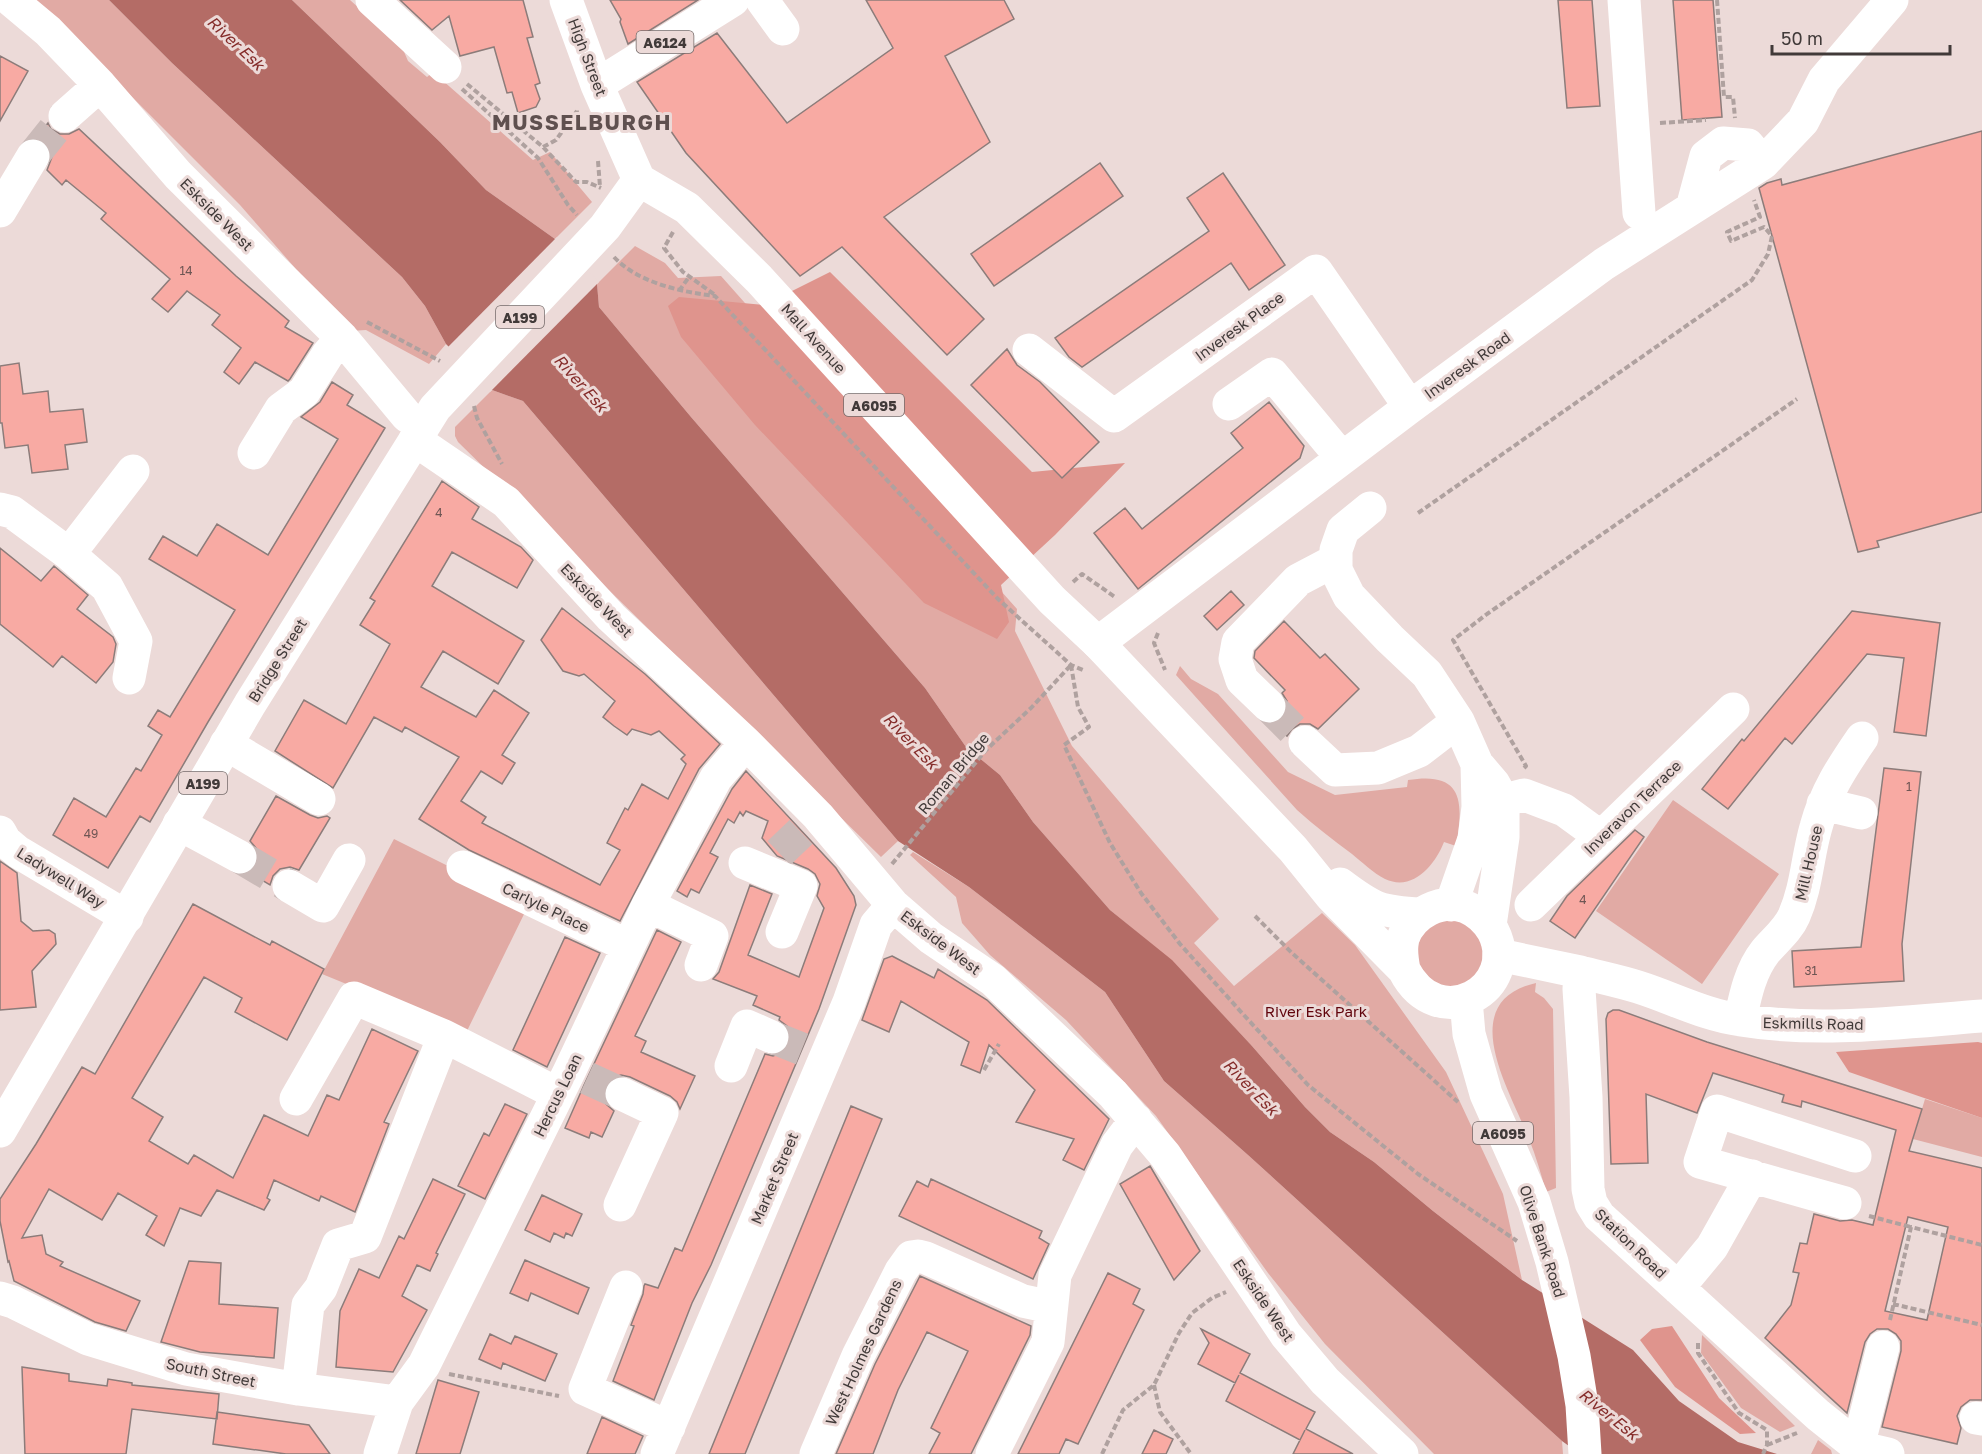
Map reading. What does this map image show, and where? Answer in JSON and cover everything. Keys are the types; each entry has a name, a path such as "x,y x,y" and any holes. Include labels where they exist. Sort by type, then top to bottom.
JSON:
{"street":[{"name":"Eskside West","path":"11,0 48,32 100,85 178,175 342,338 407,416 424,425 506,502 611,617 746,742 781,847 893,905 931,938 993,980 1106,1086 1165,1155 1286,1335 1325,1380 1402,1454"},
{"path":"372,0 446,67"},
{"name":"High Street","path":"566,0 597,85 639,180"},
{"name":"A6124","path":"597,85 734,0"},
{"path":"762,0 783,29"},
{"path":"1624,0 1639,213"},
{"name":"Inveresk Road","path":"1098,643 1410,407 1604,264 1754,169 1803,121 1824,80 1892,0"},
{"path":"65,116 100,85"},
{"path":"0,211 33,156"},
{"name":"Mall Avenue","path":"639,180 687,208 759,279 1052,600 1098,643"},
{"name":"Bridge Street","path":"0,1131 226,744 424,425 605,227 639,180"},
{"name":"Inveresk Place","path":"1029,350 1114,416 1316,271 1410,407"},
{"path":"254,453 281,409 304,392 328,354 342,338"},
{"path":"1229,404 1272,374 1342,458"},
{"path":"69,554 133,471"},
{"path":"1370,508 1343,530 1336,550 1336,570 1349,596 1427,674 1458,721 1477,764 1501,801 1503,837 1494,940 1496,970 1489,983 1479,993 1466,1000"},
{"path":"0,509 12,512 69,554 107,587 136,640 129,678"},
{"path":"1269,706 1242,680 1235,659 1238,642 1298,580 1336,560"},
{"name":"A6095","path":"1098,643 1293,849 1331,896 1404,970 1411,984 1422,995 1437,1001 1452,1003 1466,1000"},
{"name":"Inveravon Terrace","path":"1531,905 1733,709"},
{"path":"1305,742 1335,770 1378,768 1419,751 1458,721"},
{"name":"Mill House","path":"1740,1020 1754,969 1764,953 1792,920 1804,891 1815,830 1823,804 1837,774 1862,738"},
{"name":"Hercus Loan","path":"380,1454 396,1402 424,1365 572,1081 628,946 648,905 716,778 746,742"},
{"path":"226,744 319,799"},
{"path":"1501,801 1564,810 1601,837"},
{"path":"1404,970 1401,955 1403,939 1410,925 1436,909 1474,839 1501,801"},
{"path":"1823,804 1861,813"},
{"path":"179,824 240,857"},
{"name":"Ladywell Way","path":"0,832 5,841 18,852 127,917"},
{"path":"781,847 801,886 782,932"},
{"name":"A6095","path":"1293,849 1363,901 1378,909 1397,913 1466,907 1479,914 1494,940"},
{"path":"289,886 323,906 349,860"},
{"name":"Carlyle Place","path":"463,867 628,946"},
{"path":"648,905 712,936 701,965"},
{"name":"Market Street","path":"663,1441 814,1053 849,1002 876,925 893,905"},
{"path":"1494,940 1580,972"},
{"name":"Eskmills Road","path":"1580,972 1638,987 1704,1012 1777,1025 1818,1026 1982,1016"},
{"name":"Station Road","path":"1580,972 1588,1189 1591,1203 1599,1216 1818,1414 1873,1450"},
{"path":"296,1099 354,998 444,1036 572,1081"},
{"name":"Olive Bank Road","path":"1466,1000 1469,1034 1486,1094 1534,1202 1552,1262 1574,1356 1582,1405 1585,1454"},
{"path":"731,1066 747,1026 772,1036"},
{"path":"298,1389 308,1305 321,1288 338,1245 365,1237 444,1036"},
{"path":"620,1205 662,1113 622,1094"},
{"path":"1845,1203 1700,1162 1717,1111 1855,1156"},
{"path":"992,1454 1048,1342 1055,1275 1117,1145 1136,1120"},
{"path":"1688,1297 1712,1247 1752,1176"},
{"name":"West Holmes Gardens","path":"816,1454 858,1356 901,1270 911,1257 926,1258 1023,1301 1051,1307"},
{"path":"626,1287 585,1389 663,1441"},
{"name":"South Street","path":"0,1298 13,1302 88,1339 186,1370 298,1389 396,1402"},
{"path":"1873,1450 1883,1347"}],"path":[{"path":"1717,0 1724,97 1733,97 1735,118"},
{"path":"446,67 543,147 576,182 587,182"},
{"path":"446,67 458,86 538,158 568,205"},
{"path":"577,111 582,121"},
{"path":"1632,125 1712,119"},
{"path":"543,147 556,140"},
{"path":"594,152 598,162 600,188"},
{"path":"1418,513 1752,280 1768,254 1772,236 1764,227 1760,217 1754,169"},
{"path":"687,208 664,248 682,273 715,296 998,599 1071,665 1078,707 1089,727 1064,746 1110,843 1141,893 1179,944 1308,1085 1418,1174 1521,1244 1530,1246 1552,1262"},
{"path":"1760,217 1727,232 1731,242 1764,227"},
{"path":"624,268 679,291 715,296"},
{"path":"679,291 689,277"},
{"path":"1501,801 1518,774 1526,766 1453,640 1797,399"},
{"name":"Roman Bridge","path":"898,858 986,750 1031,708 1071,665"},
{"path":"1255,916 1292,953 1465,1108"},
{"path":"984,1070 999,1044"},
{"path":"1845,1203 1863,1215 1982,1245"},
{"path":"1911,1227 1893,1304 1982,1325"},
{"path":"1102,1454 1123,1410 1154,1384 1191,1313 1212,1298 1251,1280"},
{"path":"1688,1297 1698,1353 1739,1413 1767,1430 1767,1445 1763,1454"},
{"path":"424,1365 459,1377 560,1396"},
{"path":"1154,1384 1160,1412 1191,1454"}],"green space":[{"path":"35,0 109,0 172,63 402,277 425,306 446,344 429,364 366,330 350,331 240,205"},
{"path":"292,0 350,0 402,47 408,61 427,77 433,72 533,160 550,152 592,202 555,239 486,190 440,142"},
{"name":"River Esk Park","path":"635,246 665,263 678,278 721,276 1017,609 1015,631 1072,746 1219,919 1194,943 1234,986 1322,913 1355,945 1446,1072 1503,1194 1522,1280 1374,1162 1330,1132 1172,961 1110,910 1033,822 1000,775 966,747 925,688 599,307 597,284"},
{"path":"492,390 523,401 898,841 881,857 458,442 455,427"},
{"path":"1180,666 1191,679 1218,694 1288,772 1335,795 1407,787 1408,780 1426,778 1440,780 1449,785 1456,793 1459,803 1460,815 1456,846 1444,842 1429,867 1414,879 1395,882 1381,877 1297,810 1176,675"},
{"path":"1673,800 1779,874 1702,984 1596,911"},
{"path":"394,839 528,906 466,1033 322,974"},
{"path":"913,852 969,887 1105,992 1164,1081 1562,1441 1563,1454 1434,1454 1325,1344 1268,1273 1156,1116 1066,1020 990,955 962,923 956,897 910,855"},
{"path":"1455,918 1475,927 1488,957 1471,985 1438,987 1416,962 1419,943 1421,936 1430,927"},
{"path":"1536,983 1535,992 1544,998 1553,1009 1556,1188 1546,1192 1532,1145 1501,1074 1493,1028 1497,1009 1511,993"},
{"path":"1925,1099 1982,1118 1982,1157 1913,1139"},
{"path":"1702,1335 1795,1426 1780,1432 1741,1408 1701,1353"},
{"path":"1818,1440 1831,1450 1832,1454 1811,1454"}],"shaded area":[{"path":"830,272 1032,472 1125,463 1055,535 1001,585 1009,622 997,639 924,603 755,425 681,337 668,306 679,297 764,305"},
{"path":"1982,1043 1982,1118 1849,1072 1836,1052"},
{"path":"1672,1326 1719,1398 1756,1433 1740,1434 1675,1387 1640,1340 1652,1329"}],"water":[{"name":"River Esk","path":"109,0 292,0 440,142 486,190 555,239 597,284 599,307 925,688 966,747 1000,775 1033,822 1110,910 1172,960 1330,1132 1374,1162 1522,1280 1633,1350 1679,1401 1738,1442 1777,1454 1580,1454 1562,1441 1164,1081 1105,992 969,887 898,841 523,401 492,390 446,344 425,306 402,277 172,63"}],"pier":[{"path":"557,237 599,282 490,392 446,349"}],"building":[{"path":"400,0 523,0 533,37 527,38 540,83 535,85 540,99 536,107 518,113 512,92 507,93 494,47 460,56 449,16 432,30"},
{"path":"610,0 698,0 628,44 621,19"},
{"path":"866,0 1004,0 1014,19 945,56 990,142 884,217 984,319 947,355 842,247 800,276 686,153 637,82 717,33 787,123 893,48"},
{"path":"1558,0 1592,0 1600,106 1567,108"},
{"path":"1673,0 1713,0 1722,117 1682,120"},
{"path":"0,56 28,71 0,121"},
{"path":"48,123 51,129 60,134 69,134 79,129 236,276 289,321 285,327 313,343 288,381 255,362 239,384 224,372 241,348 212,325 220,315 187,291 168,312 152,299 170,279 101,219 106,213 66,180 62,185 47,170 52,157 50,147 43,140 36,138"},
{"path":"1982,131 1982,512 1877,541 1879,547 1858,552 1759,188 1781,179 1782,185"},
{"path":"1100,163 1123,196 994,286 971,254"},
{"path":"1223,173 1285,265 1249,290 1231,263 1082,367 1069,357 1055,338 1209,231 1187,198"},
{"path":"1007,349 1017,365 1040,382 1099,442 1062,478 971,385"},
{"path":"19,363 23,394 48,391 50,412 83,409 87,442 65,445 68,469 32,473 28,445 5,448 2,423 0,423 0,366"},
{"path":"332,382 353,395 347,405 385,428 150,822 140,816 108,868 53,835 74,798 106,817 136,768 141,771 162,735 148,726 158,710 170,717 235,610 149,559 163,536 197,556 217,524 268,555 338,439 301,417 320,402"},
{"path":"1269,402 1304,446 1300,458 1138,589 1094,533 1125,508 1142,529 1243,448 1231,433"},
{"path":"442,481 479,507 472,519 521,547 533,560 517,588 452,552 432,586 524,641 498,684 443,651 421,687 476,717 494,690 529,713 502,755 515,763 502,784 481,771 461,801 486,817 482,823 600,885 620,850 607,843 625,808 628,810 642,784 668,799 686,764 681,759 685,755 659,731 651,735 632,729 627,735 614,726 603,717 615,701 584,674 579,676 563,671 541,640 562,608 645,674 720,744 699,769 620,921 469,850 419,819 459,757 405,727 402,732 374,717 333,788 275,751 304,700 346,724 390,644 360,625 375,601 370,598"},
{"path":"0,548 41,581 54,566 88,595 77,609 113,637 116,644 113,662 96,683 62,656 53,667 0,624"},
{"path":"1231,591 1244,605 1217,630 1204,616"},
{"path":"1852,611 1940,623 1926,736 1894,732 1904,658 1867,654 1792,744 1785,738 1728,809 1702,789"},
{"path":"1284,621 1320,658 1325,654 1359,689 1318,729 1310,724 1300,724 1287,736 1275,724 1283,719 1287,711 1287,701 1282,693 1285,690 1254,658 1255,651"},
{"path":"1884,768 1921,772 1902,944 1904,981 1794,987 1792,951 1861,947"},
{"path":"746,771 836,868 854,896 856,905 819,1009 711,1265 692,1303 654,1400 613,1381 634,1326 631,1325 644,1286 645,1284 658,1288 675,1248 682,1251 765,1054 773,1056 783,1052 789,1045 791,1036 787,1026 779,1020 780,1017 753,1005 757,996 713,979 719,972 750,885 772,894 748,955 799,977 824,908 817,896 820,884 815,874 777,856 762,838 768,821 746,811 743,816 740,812 734,823 728,819 710,853 718,857 699,893 691,889 687,897 677,891 732,789"},
{"path":"276,796 310,815 330,818 299,870 290,867 280,869 273,876 270,885 250,873 259,857 250,841"},
{"path":"1635,830 1644,837 1575,938 1550,921 1567,896"},
{"path":"0,861 17,873 21,921 33,931 49,930 55,934 56,944 32,971 36,1007 0,1010"},
{"path":"193,904 270,945 272,941 324,969 287,1040 235,1012 242,998 204,977 132,1098 163,1117 149,1141 188,1164 194,1155 233,1178 264,1115 308,1136 327,1095 339,1100 372,1029 418,1051 384,1122 389,1124 355,1212 321,1196 319,1201 274,1180 267,1198 270,1200 264,1210 217,1190 201,1216 180,1208 164,1246 146,1235 157,1216 118,1193 102,1220 49,1189 22,1238 42,1235 46,1254 63,1262 60,1266 140,1301 126,1331 95,1322 14,1281 0,1221 0,1199 82,1067 95,1074"},
{"path":"657,930 681,942 635,1036 646,1041 641,1052 695,1076 680,1109 677,1102 670,1096 630,1077 621,1075 612,1078 605,1085 603,1095 606,1104 614,1111 602,1137 591,1132 589,1138 565,1128"},
{"path":"565,937 600,953 547,1067 513,1050"},
{"path":"892,956 934,978 938,969 987,1000 1109,1119 1084,1170 1063,1160 1074,1139 1016,1122 1035,1090 989,1045 980,1073 961,1065 969,1042 901,1001 889,1032 862,1020 884,959"},
{"path":"1619,1010 1707,1042 1922,1109 1909,1151 1982,1168 1982,1400 1970,1400 1961,1407 1957,1416 1961,1428 1957,1444 1882,1427 1901,1351 1901,1341 1888,1329 1877,1329 1865,1342 1847,1413 1765,1338 1791,1305 1799,1273 1793,1272 1800,1243 1807,1244 1814,1214 1840,1221 1852,1220 1873,1225 1896,1130 1802,1101 1801,1107 1782,1102 1784,1095 1713,1073 1697,1113 1646,1094 1648,1163 1611,1164 1606,1019 1608,1013","holes":["1908,1217 1948,1227 1927,1320 1885,1311"]},
{"path":"505,1104 527,1114 485,1199 458,1186 484,1133 489,1136"},
{"path":"851,1106 882,1119 745,1454 709,1454"},
{"path":"1150,1166 1200,1251 1174,1280 1120,1184"},
{"path":"433,1179 465,1194 436,1253 438,1254 430,1271 417,1265 402,1296 427,1310 393,1372 336,1367 340,1311 359,1269 379,1278 399,1236 404,1239"},
{"path":"931,1179 1042,1231 1039,1238 1049,1244 1033,1279 899,1216 917,1181 928,1187"},
{"path":"542,1195 582,1214 572,1236 566,1233 564,1238 554,1233 550,1242 525,1230"},
{"path":"525,1260 589,1288 578,1314 531,1293 528,1301 510,1293"},
{"path":"189,1261 221,1263 219,1304 278,1308 274,1358 200,1352 161,1342"},
{"path":"1108,1273 1140,1289 1133,1304 1144,1310 1078,1444 1066,1439 1059,1454 1018,1454"},
{"path":"920,1276 1031,1326 1030,1335 971,1454 929,1454 940,1433 931,1428 968,1351 927,1332 898,1390 873,1454 836,1454 875,1364"},
{"path":"1201,1329 1250,1354 1240,1373 1315,1412 1306,1429 1353,1454 1293,1454 1300,1440 1226,1401 1235,1383 1198,1364 1209,1343"},
{"path":"490,1334 511,1344 515,1336 557,1354 545,1381 503,1363 501,1369 479,1359"},
{"path":"22,1367 69,1374 69,1381 107,1386 108,1379 132,1383 132,1385 219,1394 217,1419 132,1409 126,1454 25,1454"},
{"path":"438,1380 479,1392 460,1454 416,1454"},
{"path":"217,1412 309,1425 330,1454 286,1454 213,1444"},
{"path":"602,1417 643,1436 635,1454 587,1454"},
{"path":"1154,1430 1173,1439 1166,1454 1142,1454"}],"tunnel":[{"path":"33,156 65,116"},
{"path":"1269,706 1305,742"},
{"path":"779,853 801,832"},
{"path":"240,857 289,886"},
{"path":"772,1037 802,1049"},
{"path":"587,1078 622,1094"}],"district":[{"name":"MUSSELBURGH","path":"582,122"}]}
